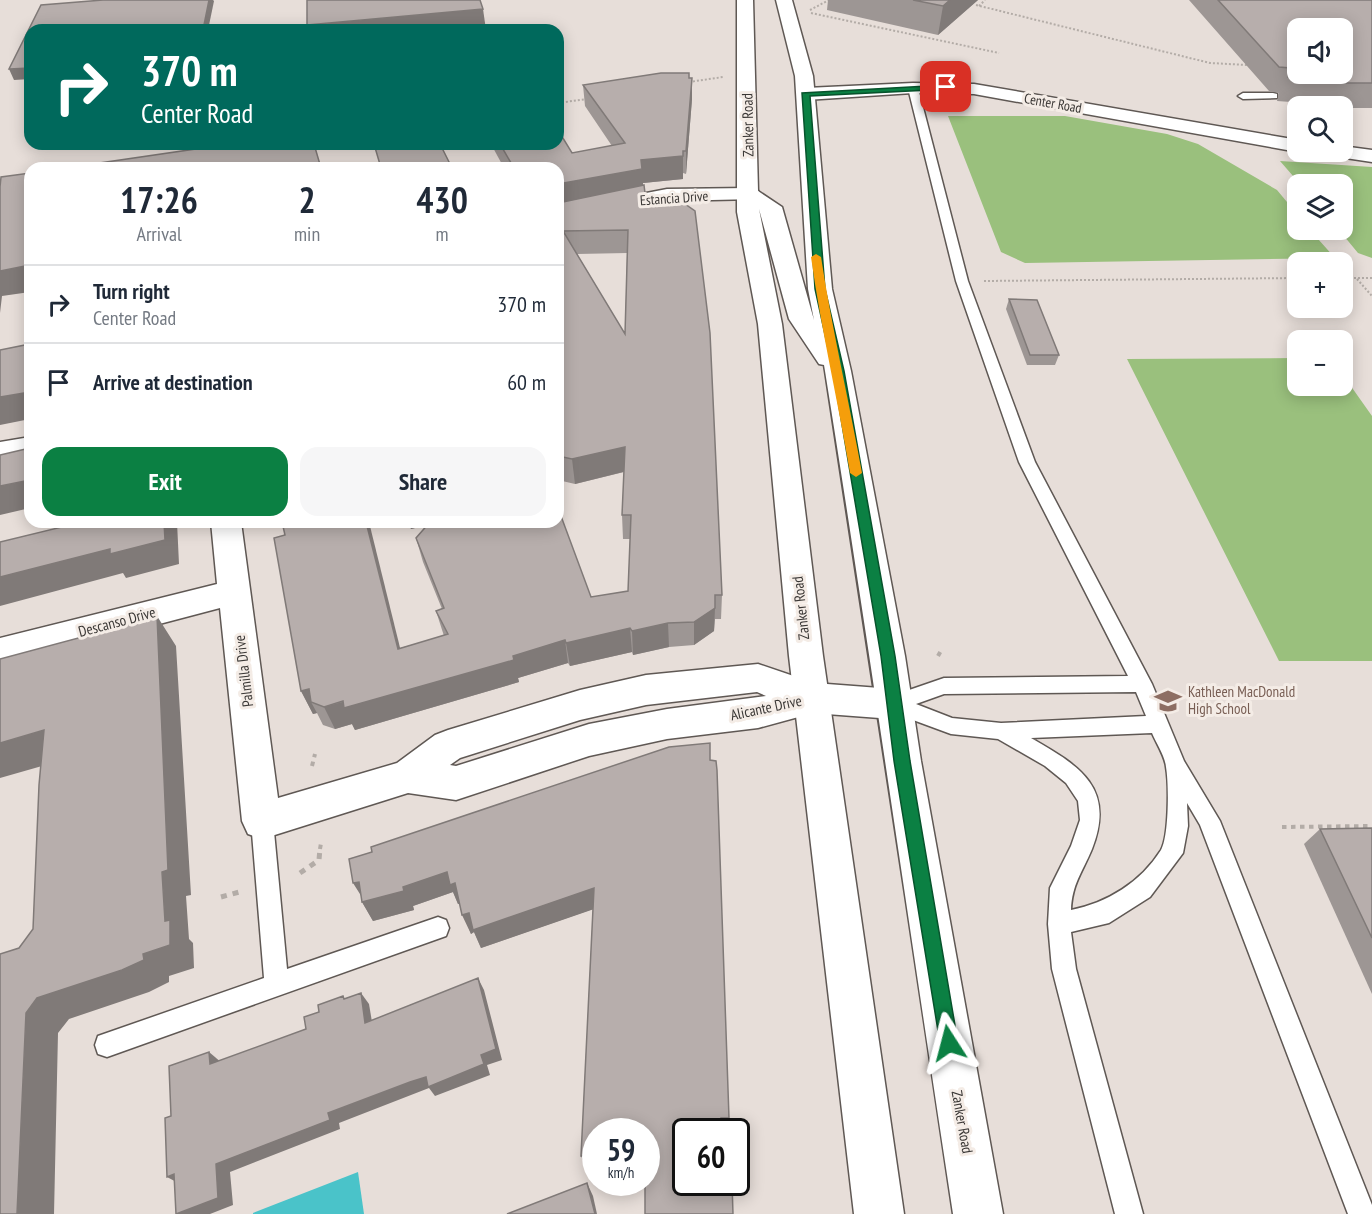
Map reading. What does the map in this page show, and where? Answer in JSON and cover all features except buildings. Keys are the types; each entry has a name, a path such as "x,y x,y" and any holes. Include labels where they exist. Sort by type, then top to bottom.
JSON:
{"main road":[{"name":"Zanker Road","path":"745,0 748,203 770,324 806,656 879,1214"},
{"name":"Zanker Road","path":"784,0 806,93 816,258 825,318 838,371 888,656 893,704 978,1214"},
{"name":"Center Road","path":"806,93 913,88 974,89 1287,144"},
{"path":"1353,154 1372,156"},
{"name":"Estancia Drive","path":"564,216 600,209 674,208 748,203"},
{"path":"748,203 771,207 778,225 801,319 838,371"},
{"path":"0,452 24,447"},
{"name":"Palmilla Drive","path":"227,528 262,820"},
{"name":"Descanso Drive","path":"0,652 235,592"},
{"name":"Alicante Drive","path":"262,820 408,776 456,783 590,740 667,724 758,713 813,698 893,704"}],"lane":[{"path":"913,88 962,281 1004,402 1042,495 1142,684 1176,766 1209,821 1362,1214"},
{"path":"1243,96 1273,96"},
{"path":"893,704 944,686 1142,684"},
{"path":"893,704 951,726 1000,731 1159,724"},
{"path":"1000,731 1052,760 1073,777 1088,798 1091,820 1081,849 1060,888 1059,924 1064,969 1129,1214"},
{"path":"1059,924 1101,915 1142,889 1172,854 1177,826 1176,766"},
{"path":"262,820 277,985"},
{"path":"107,1045 438,928"}],"path":[{"path":"829,0 818,8 804,12 999,53"},
{"path":"985,0 977,6 1210,63 1248,65"},
{"path":"680,84 747,73"},
{"path":"564,102 591,98"},
{"path":"1353,278 1372,278"},
{"path":"1357,278 1372,296"},
{"path":"984,280 1287,279"},
{"path":"938,656 942,650"},
{"path":"312,766 315,754"},
{"path":"1282,827 1372,826"},
{"path":"300,873 319,860 321,843"},
{"path":"221,897 244,891"}],"green space":[{"path":"948,116 1065,116 1167,134 1198,144 1277,190 1287,202 1287,240 1319,240 1330,252 1287,252 1287,259 1025,263 1001,252"},
{"path":"1280,161 1372,167 1372,258 1358,253 1347,240 1353,240 1353,174 1291,174"},
{"path":"1287,358 1287,396 1353,396 1353,389 1372,416 1372,661 1279,661 1127,359"}],"water":[{"path":"358,1172 364,1214 253,1214 253,1213"}],"slow traffic":[{"path":"816,257 825,318 838,371 856,473"}],"place":[{"name":"Kathleen MacDonald High School","path":"1168,701"}],"route":[{"path":"946,87 806,93 812,176 811,196 820,289 838,371 888,656 893,704 949,1043"}]}
